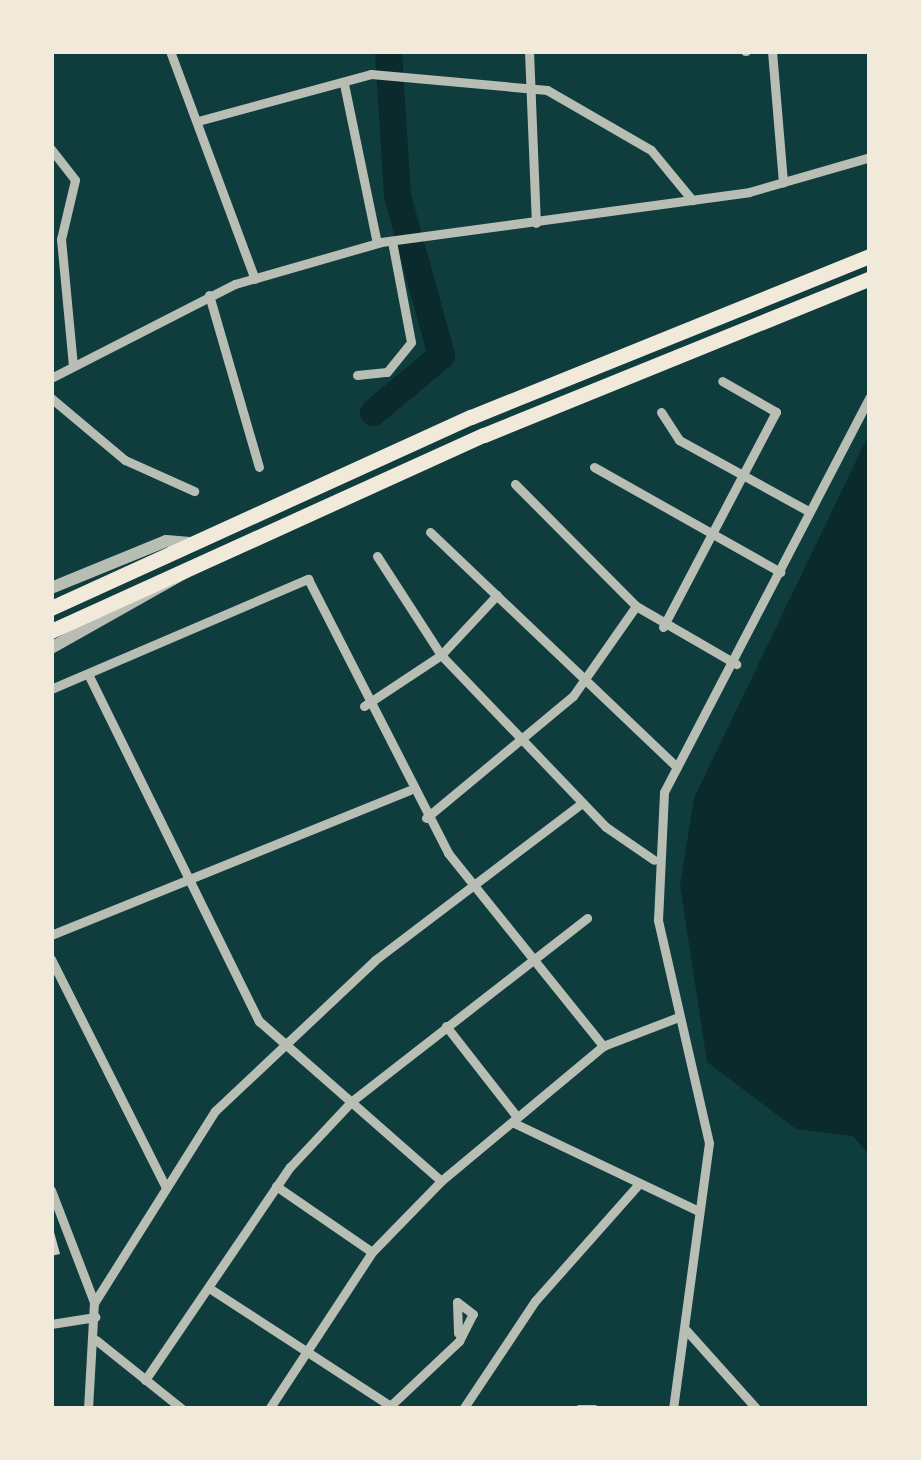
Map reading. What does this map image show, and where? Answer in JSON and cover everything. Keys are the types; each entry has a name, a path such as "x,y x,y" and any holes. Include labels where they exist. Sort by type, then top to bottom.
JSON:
{"highway":[{"path":"51,608 472,417 870,254"},
{"path":"51,631 484,435 870,280"}],"street":[{"path":"170,51 255,280"},
{"path":"529,51 524,90 536,223"},
{"path":"772,51 783,183"},
{"path":"198,121 397,73 524,90 593,107 684,179 692,200"},
{"path":"344,84 377,243"},
{"path":"51,148 75,180 61,239 74,365"},
{"path":"51,379 209,295 377,243 692,200 783,183 870,157"},
{"path":"357,375 387,372 411,341 392,241"},
{"path":"209,295 259,467"},
{"path":"663,627 714,540 776,412 722,382"},
{"path":"673,1409 709,1143 676,1018 654,860 677,767 736,664 808,512 870,397"},
{"path":"51,398 125,460 194,491"},
{"path":"661,412 679,440 746,472 808,512"},
{"path":"594,467 714,540 780,572"},
{"path":"515,484 636,606 663,627 736,664"},
{"path":"430,532 677,767"},
{"path":"51,588 166,541 191,544"},
{"path":"377,556 440,655 582,803 654,860"},
{"path":"51,648 184,582 200,562"},
{"path":"51,689 308,579 364,706 426,818 603,1046"},
{"path":"364,706 440,655 497,595"},
{"path":"426,818 521,739 582,676 636,606"},
{"path":"89,676 184,880 278,1048 352,1101 441,1181"},
{"path":"51,935 409,790"},
{"path":"94,1303 215,1111 278,1048 582,803"},
{"path":"145,1380 276,1186 352,1101 587,919"},
{"path":"51,959 166,1188"},
{"path":"268,1409 314,1348 372,1252 441,1181 603,1046 676,1018"},
{"path":"446,1026 515,1119 699,1211"},
{"path":"464,1409 535,1301 639,1184"},
{"path":"276,1186 372,1252"},
{"path":"51,1190 94,1303 88,1409"},
{"path":"209,1288 314,1348 391,1408 439,1366 458,1333"},
{"path":"51,1324 95,1317"},
{"path":"686,1330 757,1409"},
{"path":"95,1340 182,1409"},
{"path":"579,1409 594,1409"}],"water":[{"path":"870,432 870,1156 853,1136 796,1129 707,1062 680,885 694,798"}],"building":[{"path":"51,1221 60,1254 51,1256"}],"waterway":[{"path":"373,412 441,355 397,195 388,51"}]}
